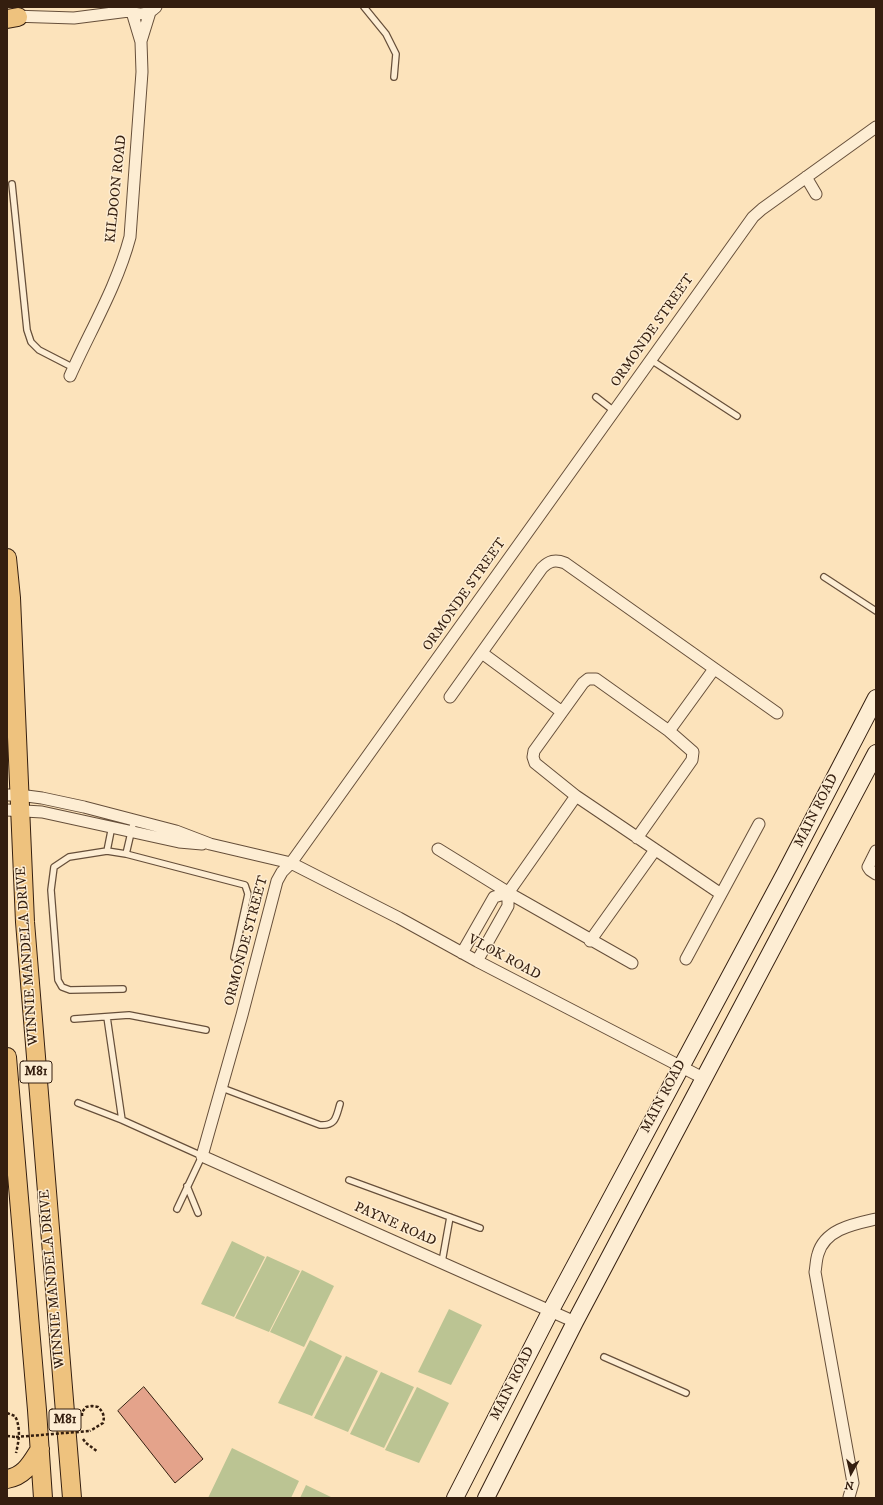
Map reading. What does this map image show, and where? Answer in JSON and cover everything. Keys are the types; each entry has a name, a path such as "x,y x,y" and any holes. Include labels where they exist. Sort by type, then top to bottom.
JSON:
{"main road":[{"name":"WINNIE MANDELA DRIVE","path":"7,558 11,598 13,803 72,1498"},
{"name":"MAIN ROAD","path":"455,1498 551,1310 785,873 876,698"},
{"name":"MAIN ROAD","path":"486,1498 575,1322 876,753"},
{"name":"WINNIE MANDELA DRIVE","path":"7,1057 43,1498"},
{"path":"7,1479 22,1473 28,1468 40,1449"}],"street":[{"path":"74,18 93,12 102,7"},
{"path":"11,17 74,18 129,10 144,14 153,10"},
{"name":"KILDOON ROAD","path":"72,372 116,277 130,237 141,91 142,58 141,42 129,10"},
{"name":"KILDOON ROAD","path":"141,42 153,10"},
{"name":"ORMONDE STREET","path":"202,1156 222,1088 277,881 282,872 291,862 753,217 762,208 876,127"},
{"path":"806,177 816,194"},
{"path":"450,697 542,568 551,561 559,561 565,563 777,713"},
{"path":"482,653 562,712"},
{"path":"669,731 714,669"},
{"path":"637,838 694,755 692,749 669,731 594,678 588,679 583,682 534,751 533,760 576,796 637,838 721,894"},
{"path":"462,953 494,898 508,892 576,796"},
{"path":"13,803 57,801 176,831 210,844"},
{"path":"13,803 42,812 179,842 210,844"},
{"path":"686,959 759,824"},
{"name":"VLOK ROAD","path":"210,844 291,862 399,918 477,961 703,1078"},
{"path":"438,849 590,941 632,963"},
{"path":"590,941 656,850"},
{"path":"876,851 868,867 876,874"},
{"path":"477,961 508,906 508,892"},
{"name":"PAYNE ROAD","path":"202,1156 551,1310 575,1322"},
{"path":"850,1497 853,1483 815,1272 818,1254 822,1245 828,1238 850,1225 876,1219"}],"lane":[{"path":"364,7 386,34 396,54 394,78"},
{"path":"12,184 27,330 31,342 39,350 72,372"},
{"path":"651,360 737,416"},
{"path":"596,397 614,411"},
{"path":"824,577 875,609"},
{"path":"107,852 114,815"},
{"path":"126,854 134,820"},
{"path":"123,989 70,990 62,987 58,980 51,890 54,867 69,857 107,852 126,854 245,885 248,894 234,957"},
{"path":"74,1019 129,1016 206,1030"},
{"path":"107,1017 122,1120"},
{"path":"222,1088 320,1125 328,1126 334,1122 340,1104"},
{"path":"78,1103 122,1120 202,1156 177,1209"},
{"path":"348,1180 480,1228"},
{"path":"187,1186 198,1212"},
{"path":"442,1262 450,1217"},
{"path":"604,1357 686,1393"}],"path":[{"path":"7,1436 16,1437 90,1430 100,1426 103,1423 104,1418 103,1412 98,1407 92,1406 86,1407 82,1412 82,1418"},
{"path":"7,1413 15,1416 18,1422 19,1439 16,1453"},
{"path":"81,1430 82,1436 86,1443 98,1452"}],"green space":[{"path":"232,1241 265,1257 234,1317 201,1304"},
{"path":"267,1256 300,1271 269,1332 235,1318"},
{"path":"302,1270 334,1286 304,1347 270,1332"},
{"path":"449,1309 482,1325 451,1385 418,1372"},
{"path":"310,1340 342,1356 312,1416 278,1403"},
{"path":"346,1356 378,1371 348,1432 314,1418"},
{"path":"381,1372 414,1387 384,1448 350,1434"},
{"path":"417,1387 449,1403 419,1463 385,1450"},
{"path":"232,1448 299,1481 291,1498 208,1498"},
{"path":"306,1485 333,1498 300,1498"}],"building":[{"path":"144,1387 203,1459 175,1483 118,1411"}]}
